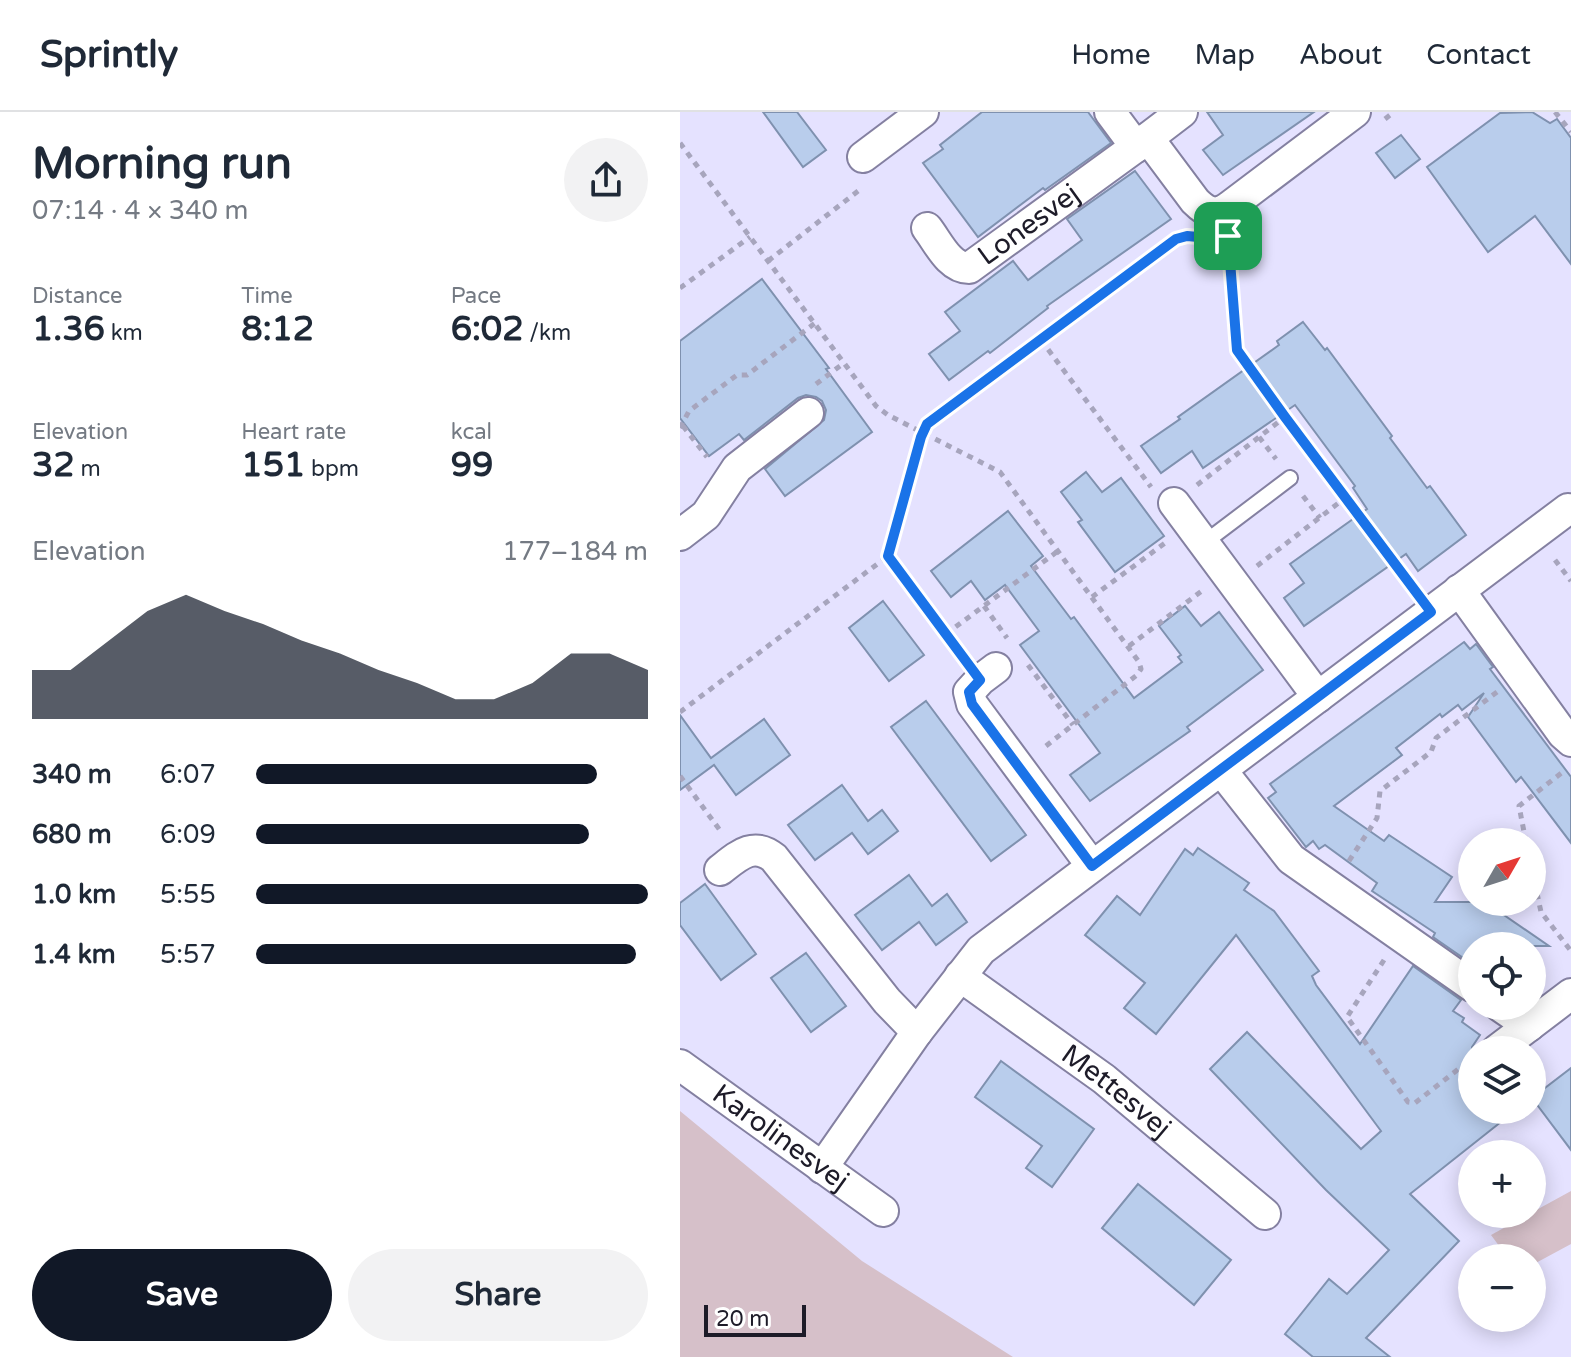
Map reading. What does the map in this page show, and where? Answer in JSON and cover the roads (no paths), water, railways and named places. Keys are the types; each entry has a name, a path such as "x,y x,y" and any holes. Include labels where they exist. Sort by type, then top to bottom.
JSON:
{"street":[{"path":"863,157 923,112"},
{"path":"1110,112 1142,142 1195,201 1218,232 1229,207 1368,117"},
{"name":"Lonesvej","path":"927,228 953,263 969,268 1182,112"},
{"path":"680,535 706,515 737,468 808,413"},
{"path":"822,1168 917,1032 981,950 1568,509"},
{"path":"1190,523 1318,697"},
{"path":"1459,590 1571,741"},
{"path":"988,674 969,692 972,704 1092,866"},
{"path":"1221,770 1291,859 1458,976"},
{"path":"729,863 756,849 774,858 887,1001 917,1032"},
{"name":"Mettesvej","path":"960,976 1104,1079 1265,1214"},
{"path":"1516,1036 1571,994"},
{"path":"1520,1020 1529,1026"},
{"name":"Karolinesvej","path":"680,1065 883,1211"}],"lane":[{"path":"1190,523 1290,478"}]}
